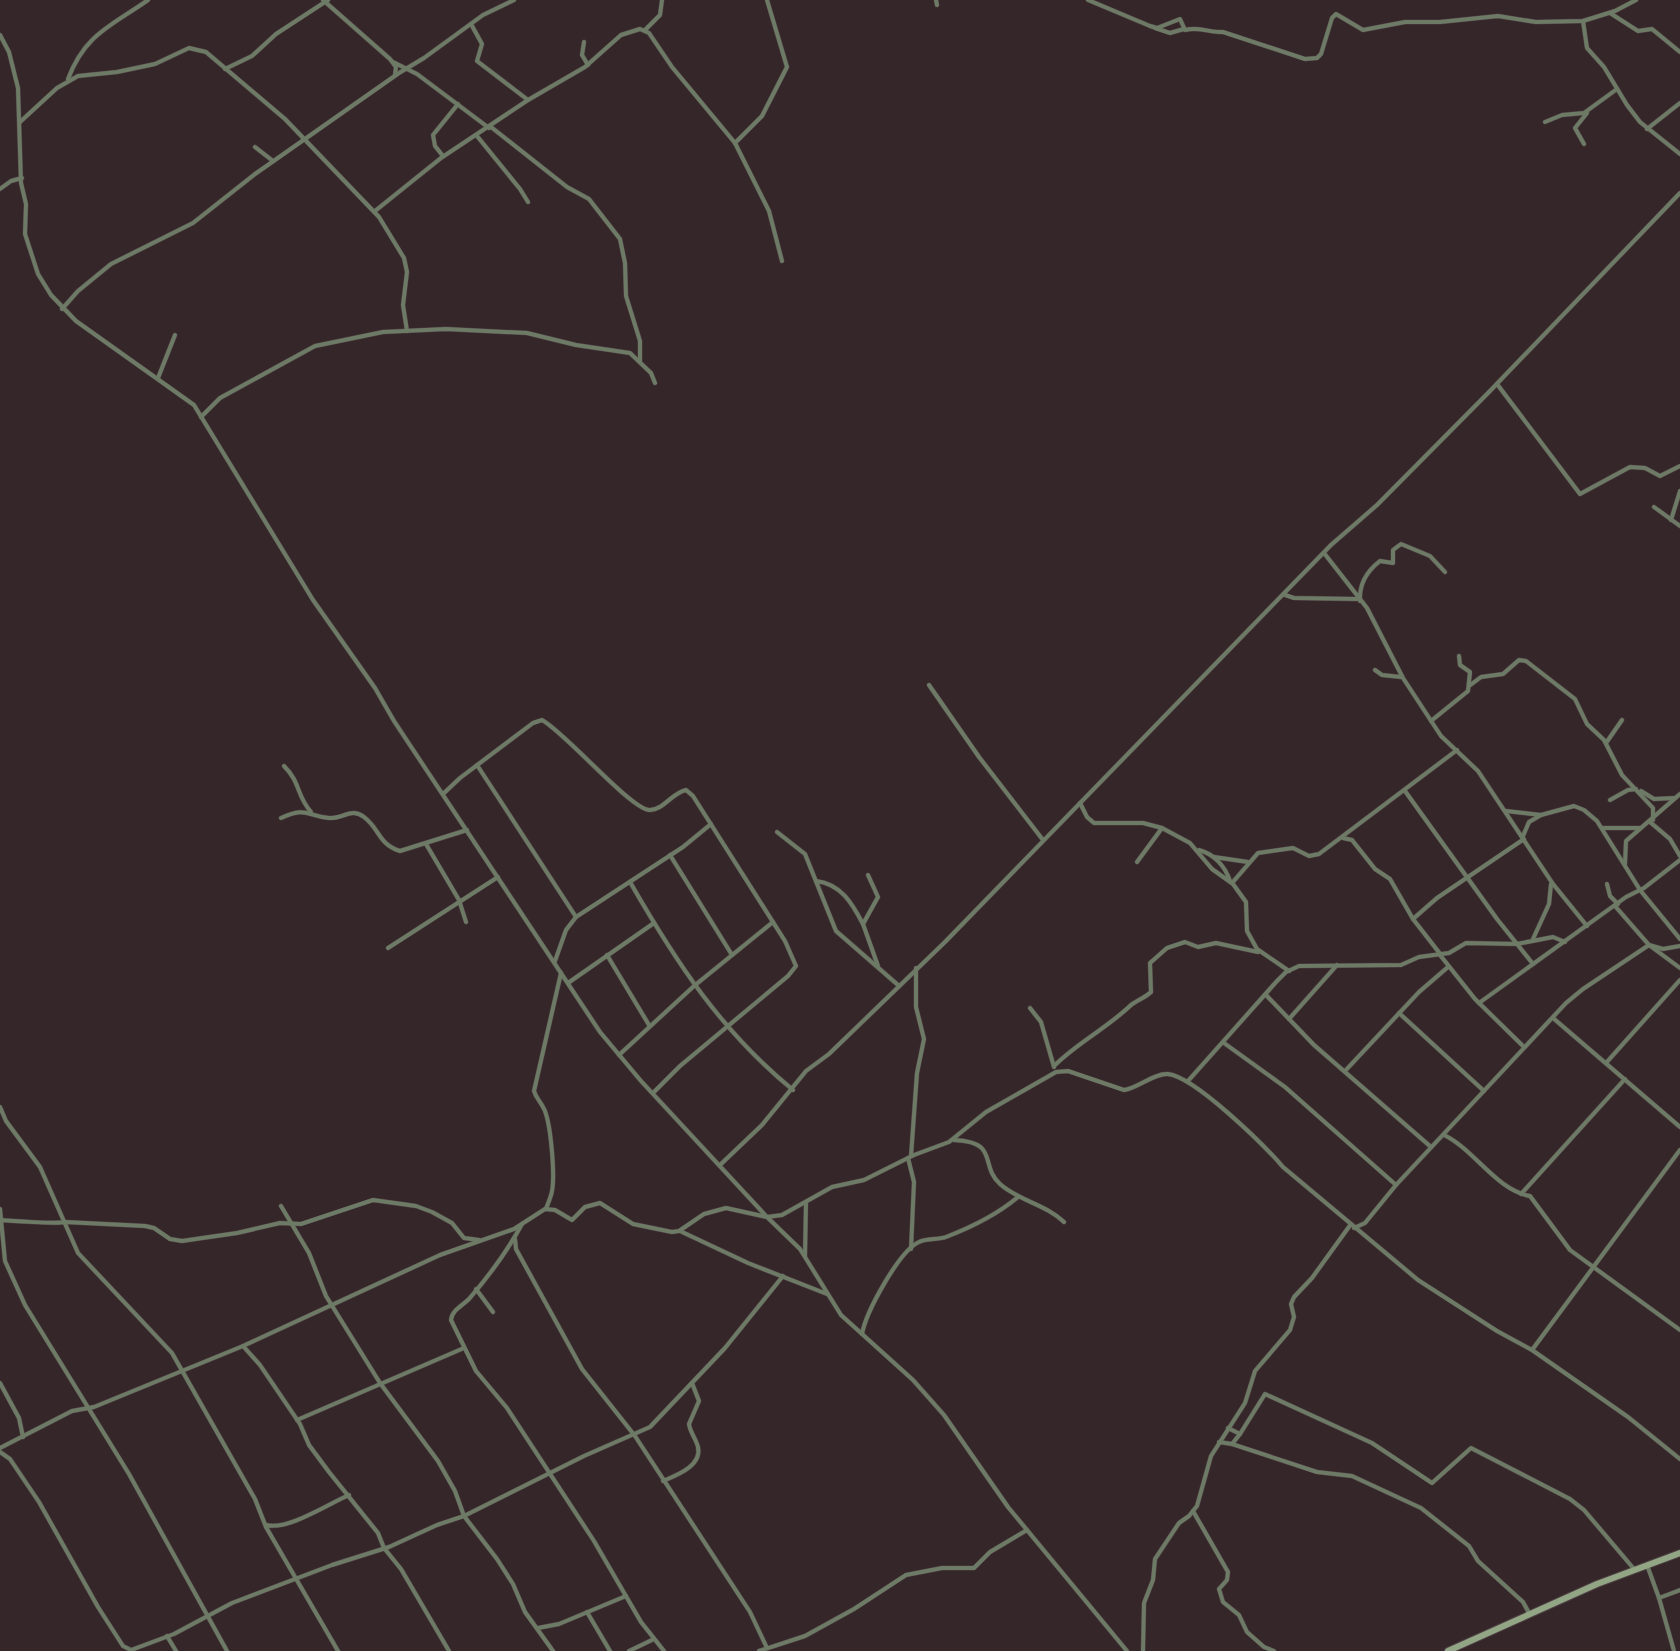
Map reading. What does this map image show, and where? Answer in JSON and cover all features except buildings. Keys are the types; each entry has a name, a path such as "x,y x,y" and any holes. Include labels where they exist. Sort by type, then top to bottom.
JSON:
{"street":[{"path":"20,122 68,80 76,57 90,41 148,0"},
{"path":"62,309 73,296 111,264 193,223 273,161 395,76 471,24 514,0"},
{"path":"375,211 443,156 477,136 528,100 588,65 621,35 635,30 645,30 662,11 662,0"},
{"path":"735,143 762,116 787,67 767,0"},
{"path":"1088,0 1170,33 1200,28 1213,33 1223,32 1279,49 1295,57 1309,59 1321,54 1332,18 1336,14 1363,30 1405,22 1440,22 1498,16 1536,22 1583,21 1636,0"},
{"path":"224,69 252,56 276,34 326,1 393,62 458,104 567,187 589,199 620,239 625,263 626,296 640,342 640,361"},
{"path":"1610,12 1638,31 1652,29 1680,52"},
{"path":"1155,28 1179,19 1184,29"},
{"path":"1583,21 1587,48 1604,67 1640,122 1680,154"},
{"path":"471,24 482,44 477,62 528,100"},
{"path":"645,30 735,143 769,211 782,261"},
{"path":"0,35 15,69 20,103 26,234 31,255 44,285 62,309 190,401 313,600 375,688 555,961 581,1008 653,1094 805,1256 841,1315 913,1380 944,1415 990,1482 1027,1530 1127,1651"},
{"path":"584,42 582,55 588,65"},
{"path":"68,80 155,64 189,48 206,52 285,119 375,211 404,258 407,272 403,305 407,331"},
{"path":"393,62 395,76"},
{"path":"1584,144 1575,128 1590,110 1617,89"},
{"path":"1647,129 1680,103"},
{"path":"443,156 435,146 433,135 458,104"},
{"path":"1545,122 1562,115 1590,110"},
{"path":"477,136 528,202"},
{"path":"255,147 273,161"},
{"path":"0,189 11,181 22,178"},
{"path":"720,1165 793,1090 806,1071 842,1042 898,985 945,942 1324,553 1377,505 1497,384 1680,193"},
{"path":"201,418 212,403 315,346 383,332 446,329 527,333 576,345 630,353 651,373 655,383"},
{"path":"158,378 175,335"},
{"path":"1497,384 1580,494 1630,467 1645,468 1660,476 1680,466"},
{"path":"1671,520 1680,490"},
{"path":"1654,507 1680,526"},
{"path":"1358,600 1368,573 1380,561 1393,563 1393,550 1401,544 1430,556 1445,572"},
{"path":"1324,553 1372,618 1403,678 1431,721 1447,743 1478,771 1551,882 1587,926"},
{"path":"1285,595 1294,598 1358,600"},
{"path":"1431,721 1464,697 1469,687 1470,672 1460,665 1459,656"},
{"path":"1469,687 1481,677 1503,675 1519,660 1526,661 1575,699 1587,724 1606,743 1622,775 1653,808 1652,821 1670,839 1680,858 1640,890 1479,1003"},
{"path":"1375,670 1382,675 1395,675 1403,678"},
{"path":"929,685 979,758 1043,840"},
{"path":"443,794 533,723 542,720 564,735 638,806 651,810 686,790 711,824 794,956 795,969 680,1066 653,1094"},
{"path":"1606,743 1622,720"},
{"path":"1231,882 1255,855 1268,850 1293,848 1313,857 1406,791 1457,750"},
{"path":"477,765 576,917"},
{"path":"284,766 297,781 300,797 312,813"},
{"path":"1610,800 1628,790 1637,789 1654,799 1675,798"},
{"path":"1406,791 1533,964"},
{"path":"1625,865 1626,841 1652,821 1680,794"},
{"path":"1080,803 1087,817 1094,823 1143,823 1162,828 1214,857 1248,862"},
{"path":"1413,919 1467,876 1523,838 1529,822 1540,815 1574,806 1584,810 1602,828 1640,890 1680,939"},
{"path":"1506,811 1540,815"},
{"path":"280,818 294,812 333,818 352,812 357,813 372,825 386,845 400,851 467,830"},
{"path":"555,961 566,930 576,917 670,855 711,824"},
{"path":"1137,862 1162,828"},
{"path":"1602,828 1642,828"},
{"path":"777,832 805,854 836,932 898,985"},
{"path":"1342,837 1352,840 1375,869 1390,879 1413,919 1448,967 1479,1003 1525,1047"},
{"path":"426,844 459,900 466,922"},
{"path":"1198,850 1212,869 1231,882"},
{"path":"670,855 732,955"},
{"path":"1214,857 1225,868 1231,882 1246,902 1247,930 1261,954"},
{"path":"863,924 878,897 868,875"},
{"path":"387,948 498,877"},
{"path":"816,881 828,883 844,894 863,924 878,966"},
{"path":"630,882 694,986 736,1040 793,1090"},
{"path":"1533,940 1549,904 1551,882"},
{"path":"1607,884 1610,896 1616,905 1649,945 1680,968"},
{"path":"619,1055 694,986 773,922"},
{"path":"568,983 654,923"},
{"path":"1188,1081 1290,970 1299,966 1337,965 1358,968 1401,965 1419,957 1441,955 1466,943 1517,944 1553,937 1565,942"},
{"path":"1054,1066 1071,1050 1113,1023 1131,1005 1151,992 1150,963 1167,948 1185,942 1198,947 1216,943 1248,948 1290,970"},
{"path":"1143,1651 1144,1603 1153,1580 1155,1559 1177,1525 1193,1511 1198,1503 1207,1465 1219,1442 1246,1402 1256,1369 1290,1330 1294,1297 1312,1278 1352,1226 1365,1222 1431,1147 1582,989 1649,945 1663,949 1680,946"},
{"path":"607,955 649,1025"},
{"path":"1288,1019 1337,965"},
{"path":"1345,1071 1399,1013 1448,967"},
{"path":"910,1249 914,1182 909,1157 917,1073 924,1039 916,1007 916,968"},
{"path":"561,972 534,1091 537,1101 543,1107 547,1121 553,1174 552,1192 545,1209 522,1224 440,1255 243,1346 88,1408 62,1416 0,1450 10,1460 39,1502 98,1607 123,1646 130,1651 209,1617 232,1603 384,1548 464,1516 548,1473 635,1436 656,1423 724,1348 783,1276"},
{"path":"1606,1064 1680,980"},
{"path":"1266,995 1288,1019 1431,1147"},
{"path":"1030,1008 1041,1022 1054,1066 1054,1074"},
{"path":"1399,1013 1484,1091"},
{"path":"1553,1018 1680,1127"},
{"path":"1224,1043 1285,1087 1396,1185"},
{"path":"679,1231 704,1214 726,1208 767,1218 782,1215 832,1187 873,1177 909,1157 953,1140 986,1112 1054,1074 1068,1071 1124,1090 1163,1074 1188,1081 1352,1226 1428,1287 1532,1350 1628,1417 1680,1459"},
{"path":"1521,1194 1625,1079"},
{"path":"0,1107 6,1121 40,1167 78,1253 92,1265 112,1292 169,1348 338,1651"},
{"path":"1444,1135 1466,1149 1515,1192 1533,1199 1570,1250 1680,1330"},
{"path":"953,1140 970,1141 984,1150 995,1179 1018,1197 1049,1210 1064,1222"},
{"path":"1532,1350 1680,1150"},
{"path":"862,1334 868,1313 878,1295 910,1249 922,1240 945,1237 999,1214 1018,1197"},
{"path":"1,1223 44,1221 53,1224 64,1222 152,1227 170,1239 182,1241 237,1233 280,1223 301,1224 329,1216 365,1201 416,1206 444,1218 469,1240 484,1240"},
{"path":"805,1256 806,1202"},
{"path":"545,1209 555,1210 572,1220 585,1207 600,1203 641,1227 679,1231 828,1294"},
{"path":"281,1206 309,1253 332,1305 380,1383 438,1461 455,1491 464,1516 497,1559 513,1584 525,1612 553,1651"},
{"path":"0,1209 1,1241 6,1263 18,1285 25,1305 129,1474 228,1651"},
{"path":"522,1224 476,1289 451,1317 476,1371 507,1408 663,1651"},
{"path":"515,1237 516,1249 582,1369 635,1436 750,1612 767,1648"},
{"path":"476,1289 493,1312"},
{"path":"243,1346 260,1365 297,1420 309,1445 378,1533 384,1548 401,1569 449,1651"},
{"path":"297,1420 464,1347"},
{"path":"0,1383 19,1418 23,1437"},
{"path":"663,1481 686,1470 696,1459 698,1449 689,1424 699,1401 692,1383"},
{"path":"1232,1444 1265,1395 1372,1443 1432,1483 1471,1448 1570,1499 1584,1509 1634,1569"},
{"path":"1228,1428 1240,1434"},
{"path":"1219,1442 1232,1444 1317,1472 1352,1476 1421,1508 1468,1546 1478,1561 1523,1602 1529,1613"},
{"path":"266,1525 274,1527 293,1521 349,1495"},
{"path":"1193,1511 1227,1569 1227,1580 1219,1589 1223,1602 1239,1615 1247,1632 1264,1647 1274,1651"},
{"path":"759,1651 805,1636 854,1609 906,1575 942,1568 974,1568 990,1552 1027,1530"},
{"path":"1448,1651 1529,1613 1634,1569 1680,1553"},
{"path":"1647,1564 1674,1651"},
{"path":"1659,1598 1680,1590"},
{"path":"538,1628 559,1624 626,1596"},
{"path":"587,1612 610,1651"},
{"path":"167,1636 176,1651"},
{"path":"629,1651 654,1639"}]}
